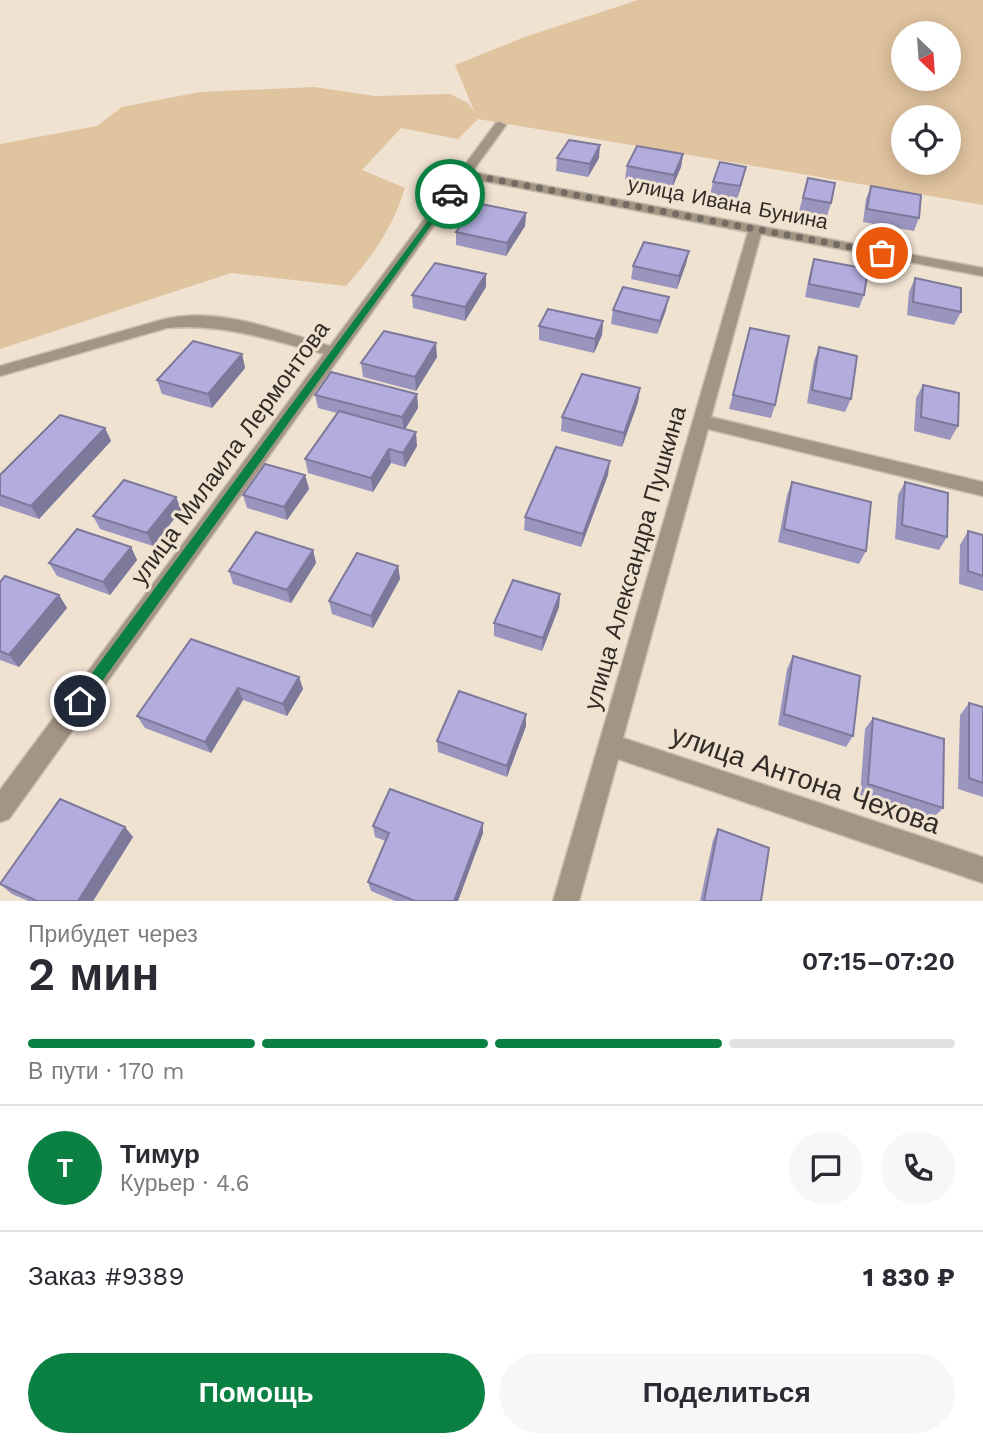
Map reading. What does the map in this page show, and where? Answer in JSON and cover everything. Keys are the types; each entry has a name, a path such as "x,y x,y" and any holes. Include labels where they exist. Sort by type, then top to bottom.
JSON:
{"street":[{"name":"улица Милаила Лермонтова","path":"0,810 500,125"},
{"name":"улица Ивана Бунина","path":"465,174 983,272"},
{"name":"улица Александра Пушкина","path":"566,901 755,229"},
{"path":"0,371 166,323 193,319 214,321 334,352"},
{"path":"702,421 983,489"},
{"name":"улица Антона Чехова","path":"610,745 983,870"}],"shaded area":[{"path":"638,0 983,0 983,205 478,119 458,139 401,128 362,170 405,188 395,216 381,240 346,286 231,273 0,349 0,144 97,126 122,107 200,92 314,87 375,96 450,94 468,103 475,113 455,65 525,37"}],"building":[{"path":"569,140 600,145 590,164 557,158"},
{"path":"637,146 683,154 674,175 627,166"},
{"path":"720,162 746,167 740,186 713,182"},
{"path":"808,178 835,183 831,203 803,198"},
{"path":"871,186 921,195 919,218 867,209"},
{"path":"476,203 526,213 507,243 456,232"},
{"path":"644,242 689,251 679,276 633,266"},
{"path":"814,259 868,269 864,295 809,284"},
{"path":"435,263 486,274 465,307 412,295"},
{"path":"915,278 961,288 961,312 913,302"},
{"path":"623,287 669,297 660,321 613,310"},
{"path":"548,309 603,321 595,339 539,326"},
{"path":"750,328 789,336 775,405 733,395"},
{"path":"384,331 436,343 415,377 361,363"},
{"path":"193,341 242,354 208,394 157,380"},
{"path":"819,347 857,356 851,399 812,390"},
{"path":"331,372 417,394 402,417 315,395"},
{"path":"582,374 640,388 624,433 562,417"},
{"path":"923,385 959,393 958,426 921,417"},
{"path":"339,411 416,432 403,453 389,449 371,478 305,459"},
{"path":"60,415 105,428 31,506 0,495 0,475"},
{"path":"556,447 610,461 583,534 525,517"},
{"path":"265,464 305,475 284,507 243,495"},
{"path":"124,480 176,497 147,533 93,516"},
{"path":"792,482 871,502 866,551 784,529"},
{"path":"905,482 948,493 947,537 902,525"},
{"path":"77,529 131,547 103,582 49,563"},
{"path":"968,531 983,535 983,576 968,571"},
{"path":"256,532 313,550 287,590 229,571"},
{"path":"357,553 398,566 371,616 329,601"},
{"path":"5,576 59,595 9,655 0,651 0,582"},
{"path":"513,580 560,594 543,638 494,623"},
{"path":"191,639 299,677 283,704 238,688 205,742 137,716"},
{"path":"793,656 860,676 853,736 784,714"},
{"path":"459,691 526,714 507,766 437,741"},
{"path":"969,703 983,707 983,783 969,778"},
{"path":"873,718 944,739 943,808 868,784"},
{"path":"390,789 483,823 454,901 415,901 368,882 389,833 373,826"},
{"path":"60,799 125,827 78,901 37,901 0,884"},
{"path":"718,829 769,848 761,901 704,901"}],"way so far":[{"path":"450,194 465,174 882,253"}],"route":[{"path":"80,701 450,194"}]}
